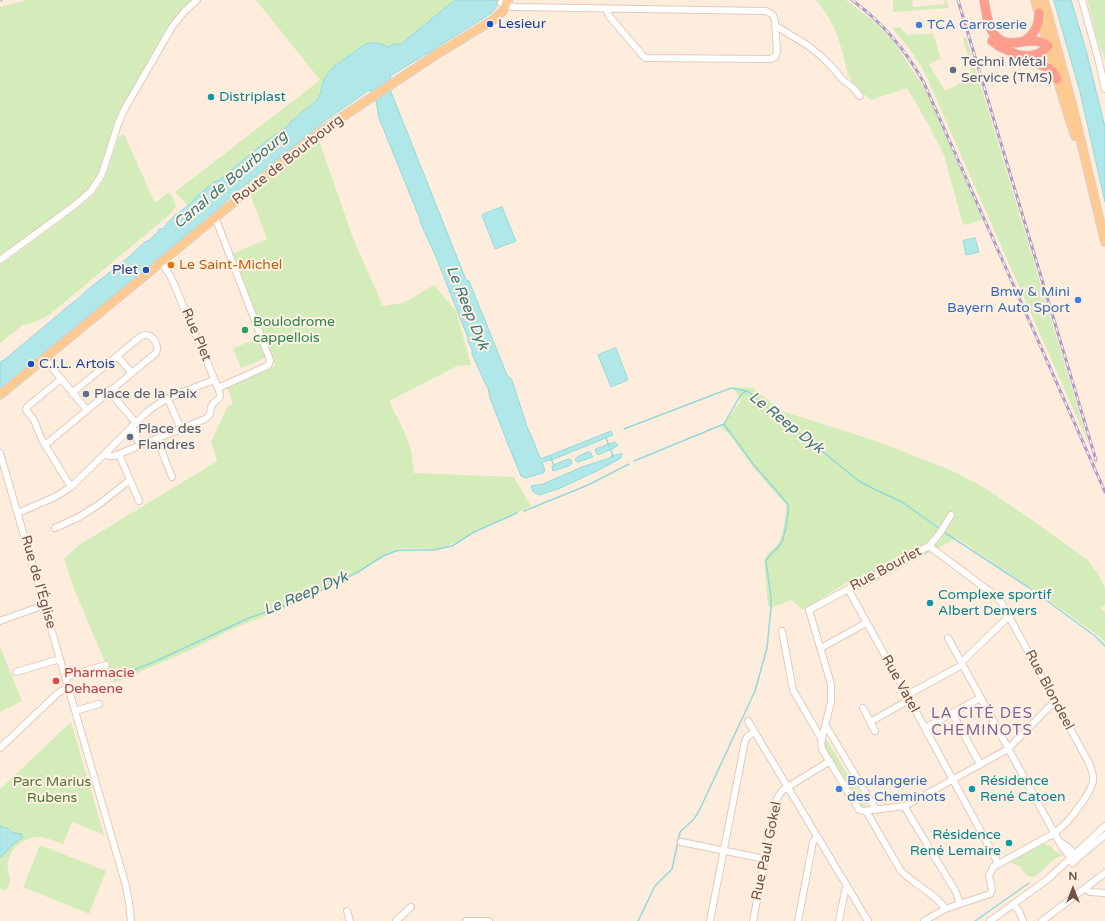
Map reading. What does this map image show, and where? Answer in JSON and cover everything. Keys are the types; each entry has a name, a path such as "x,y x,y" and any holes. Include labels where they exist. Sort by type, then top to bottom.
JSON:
{"highway":[{"path":"980,0 985,26 993,42 998,46 1048,68 1053,72 1057,79"},
{"path":"984,0 989,24 995,36 999,40 1012,44 1035,41 1041,42 1048,46 1043,51 1034,55 1025,56 1016,54"},
{"path":"1019,43 1027,39 1033,33 1039,22 1039,13"}],"main road":[{"path":"1035,0 1057,79 1090,179"},
{"path":"1044,0 1072,104 1105,242"},
{"name":"Route de Bourbourg","path":"0,395 322,130 434,56 492,20 501,13 504,2"},
{"path":"1048,46 1051,37 1051,24"},
{"path":"1048,46 1054,54 1072,104"}],"street":[{"path":"0,260 75,205 93,188 104,168 119,120 124,110 172,27 184,12 197,0"},
{"path":"1082,0 1105,89"},
{"path":"504,2 515,7 606,8 763,11 773,15 776,21 777,52 775,57 771,59 647,58 644,57 609,16 606,8"},
{"path":"776,26 807,45 821,56 860,96"},
{"path":"105,453 111,456 119,454 207,418 213,404 220,397 218,388 270,363 270,359 215,217"},
{"name":"Rue Plet","path":"161,262 174,285 218,388"},
{"path":"45,445 156,353 157,349 153,338 149,335 140,337 72,393"},
{"path":"117,356 132,373"},
{"path":"44,358 87,410"},
{"path":"61,379 27,407 26,410 34,420 41,438 71,487"},
{"path":"18,513 55,497 71,487 153,407 168,399 214,380"},
{"path":"109,391 134,425 140,445"},
{"path":"168,399 181,429"},
{"path":"157,439 172,477"},
{"name":"Rue de l'Église","path":"0,453 3,475 18,513 126,886 131,921"},
{"path":"119,454 139,501"},
{"path":"55,528 80,517 130,480"},
{"name":"Rue Bourlet","path":"821,648 809,610 929,546 940,533 951,515"},
{"name":"Rue Blondeel","path":"929,546 996,596 1001,602 1090,765 1093,778 1090,790 1069,820 1055,832"},
{"name":"Rue Vatel","path":"848,589 998,863"},
{"path":"0,621 44,605"},
{"path":"870,722 962,664 1009,616"},
{"path":"866,624 821,648 831,684 831,702 822,740 822,748 858,809 862,811 904,806 1008,749 1055,701"},
{"path":"782,631 793,690 822,740"},
{"path":"948,638 1059,841 1067,846 1074,858"},
{"path":"16,672 60,659"},
{"path":"65,677 106,665"},
{"path":"0,748 58,693 68,688"},
{"path":"925,728 980,698"},
{"path":"75,711 99,704"},
{"path":"863,708 875,731"},
{"path":"952,713 980,764"},
{"path":"748,721 868,921"},
{"path":"826,726 876,810"},
{"path":"710,921 745,741 747,737 754,732"},
{"name":"Rue Paul Gokel","path":"753,921 777,799 780,793 830,761"},
{"path":"904,806 956,892 960,904"},
{"path":"866,811 901,871 940,902 945,909"},
{"path":"1074,858 1105,826"},
{"path":"924,921 945,909 991,893 992,889 990,875 992,868 998,863 1055,832"},
{"path":"996,921 1105,835"},
{"path":"798,921 814,842 817,837"},
{"path":"681,842 765,859"},
{"path":"1042,921 1105,873"},
{"path":"839,921 845,891 848,888"},
{"path":"1085,889 1088,892 1105,893"},
{"path":"990,921 1014,906"},
{"path":"1014,906 1023,921"},
{"path":"396,921 411,907"},
{"path":"347,911 350,921"},
{"path":"466,921 489,921"}],"green space":[{"path":"27,0 193,0 168,26 116,118 98,174 90,187 80,198 0,255 0,7"},
{"path":"256,0 455,0 401,44 394,44 389,47 378,43 365,44 339,62 328,73 319,95 313,104 290,124 241,161 221,179 196,197 188,206 175,192 320,80"},
{"path":"816,0 846,0 876,23 894,42 922,85 934,107 983,220 963,225 944,155 907,88 871,100 854,85 847,72 837,34 828,17"},
{"path":"893,0 912,0 913,7 945,4 944,0 946,0 949,8 893,12"},
{"path":"1087,0 1105,0 1105,61 1102,50 1100,49"},
{"path":"901,27 907,35 933,33 941,59 929,64 945,91 966,80 972,74 963,38 966,37 1089,445 925,75 912,53 892,28"},
{"path":"315,129 353,238 383,306 403,303 434,285 456,311 471,365 457,366 389,401 404,431 411,450 414,473 514,477 531,506 441,549 401,548 341,581 278,611 232,629 195,648 114,683 74,589 64,559 79,545 217,461 211,442 228,406 233,404 227,387 275,366 232,254 267,239 246,184"},
{"path":"124,134 155,203 169,192 174,199 176,207 169,215 49,315 35,322 23,325 0,343 0,265 92,197 104,180 119,136"},
{"path":"259,338 266,356 259,361 241,368 233,348"},
{"path":"733,387 753,388 782,411 876,441 951,470 985,488 1032,520 1088,560 1098,574 1105,588 1105,604 1101,609 1105,612 1105,642 1028,586 957,538 856,592 848,582 803,610 792,600 771,608 768,605 764,561 766,556 780,541 784,527 786,505 753,467 730,435 721,427 741,401"},
{"path":"0,647 22,701 0,712"},
{"name":"Parc Marius Rubens","path":"71,722 104,835 72,822 63,844 42,837 25,840 12,851 7,867 10,883 6,891 0,889 0,789"},
{"path":"825,737 868,808 863,809 824,745"},
{"path":"1041,844 1053,847 1053,850 1063,856 1056,858 1035,877 1026,875 1020,867 1007,862"},
{"path":"40,845 106,871 89,914 23,887"}],"water":[{"name":"Canal de Bourbourg","path":"455,0 500,0 490,14 431,51 431,54 426,54 390,76 391,79 387,82 466,280 469,281 507,375 512,380 527,427 540,458 611,431 613,435 543,462 542,463 545,470 543,473 526,478 521,476 490,398 488,388 472,354 472,349 468,342 468,338 379,118 376,101 382,97 378,88 371,92 369,90 319,125 0,389 0,362 77,300 89,288 145,242 150,240 157,234 159,229 164,228 174,216 189,205 214,182 221,179 313,104 320,94 326,75 334,66 366,44 375,43 388,47 394,44 401,44"},
{"path":"1054,0 1071,0 1086,50 1105,127 1105,202 1080,92"},
{"path":"502,207 516,241 495,249 482,215"},
{"path":"975,238 979,252 966,255 963,241"},
{"path":"616,348 628,380 611,387 598,355"},
{"path":"615,442 618,445 614,448 598,455 595,451 596,449"},
{"path":"590,452 593,457 578,462 575,460 585,453"},
{"path":"622,454 621,458 558,489 539,495 533,492 531,486 543,484 582,467 610,458 611,456"},
{"path":"569,459 572,463 569,466 553,471 552,467 554,465"},
{"path":"0,825 13,833 21,834 23,837 14,843 0,857"}],"waterway":[{"name":"Le Reep Dyk","path":"624,429 731,388 746,391"},
{"name":"Le Reep Dyk","path":"634,461 724,424 740,396 746,391 859,481 902,502 940,529"},
{"path":"638,921 655,886 672,869 680,832 694,819 699,811 755,691 767,648 771,597 766,562 782,542 784,537 788,504 754,465 724,424"},
{"path":"606,438 609,446"},
{"path":"611,449 613,457"},
{"path":"551,458 554,466"},
{"name":"Le Reep Dyk","path":"524,511 588,485 629,464"},
{"name":"Le Reep Dyk","path":"118,676 154,662 249,618 292,603 333,585 358,572 383,556 402,550 434,550 452,546 474,532 517,513"},
{"name":"Le Reep Dyk","path":"944,532 1028,587 1095,636 1105,646"},
{"path":"975,921 1029,883"}],"railway":[{"path":"852,0 874,18 893,38 910,59 924,83 1105,492"},
{"path":"958,0 1096,460"}],"place":[{"name":"Lesieur","path":"490,24"},
{"name":"TCA Carroserie","path":"919,25"},
{"name":"Techni Métal Service (TMS)","path":"953,70"},
{"name":"Distriplast","path":"211,97"},
{"name":"Le Saint-Michel","path":"171,265"},
{"name":"Plet","path":"146,270"},
{"name":"Bmw & Mini Bayern Auto Sport","path":"1078,300"},
{"name":"Boulodrome cappellois","path":"245,330"},
{"name":"C.I.L. Artois","path":"31,364"},
{"name":"Place de la Paix","path":"86,394"},
{"name":"Place des Flandres","path":"130,437"},
{"name":"Complexe sportif Albert Denvers","path":"930,603"},
{"name":"Pharmacie Dehaene","path":"56,681"},
{"name":"Boulangerie des Cheminots","path":"839,789"},
{"name":"Résidence René Catoen","path":"972,789"},
{"name":"Résidence René Lemaire","path":"1009,843"}],"district":[{"name":"LA CITÉ DES CHEMINOTS","path":"982,722"}]}
